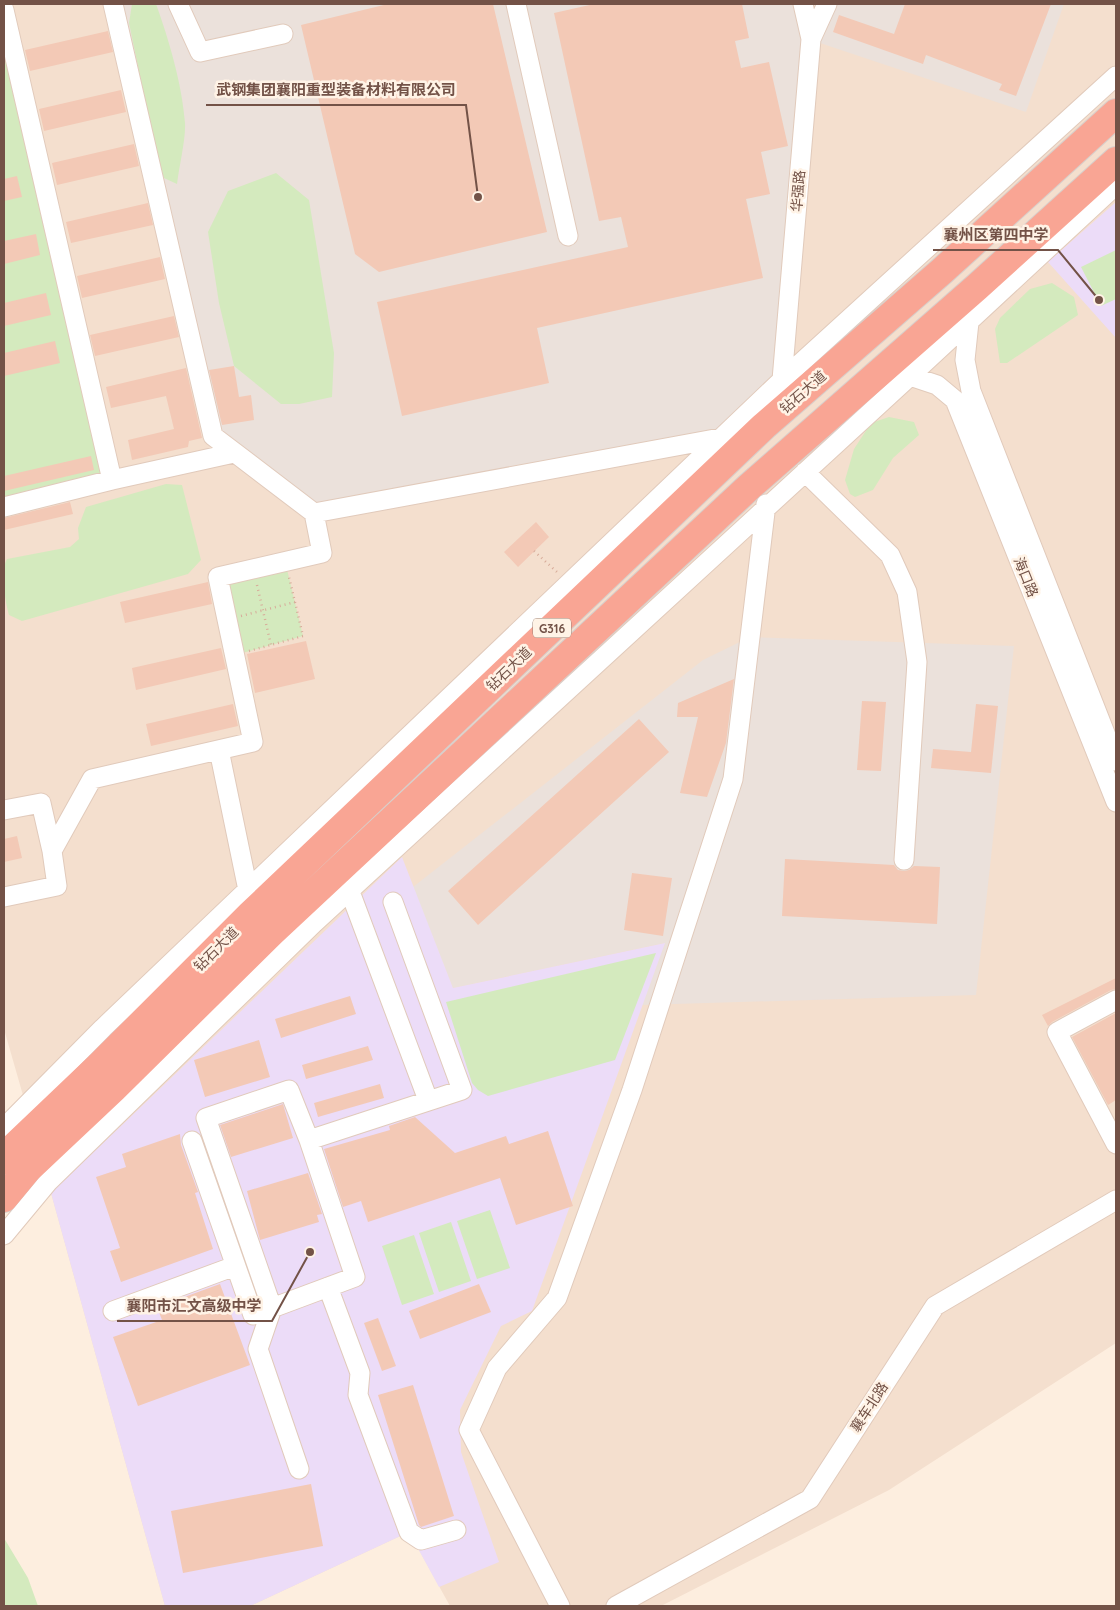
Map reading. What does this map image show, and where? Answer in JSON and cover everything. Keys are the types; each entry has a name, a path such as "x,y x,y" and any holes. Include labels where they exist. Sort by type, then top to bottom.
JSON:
{"highway":[{"name":"钻石大道","path":"4,1160 14,1147 99,1066 250,915 764,426 789,388 942,271 1116,113"},
{"name":"钻石大道","path":"4,1198 28,1170 271,933 346,879 766,472 978,287 1116,161"}],"street":[{"path":"52,851 92,779 253,742 218,577 322,553 314,513 213,436 113,4"},
{"path":"178,4 200,52 283,34"},
{"path":"516,4 568,236"},
{"name":"华强路","path":"789,388 811,39 803,4"},
{"path":"811,39 827,4"},
{"path":"4,10 112,480"},
{"path":"4,1128 103,1028 720,438 789,388 1116,76"},
{"path":"4,1235 48,1182 302,936 346,879 766,508 1116,185"},
{"name":"海口路","path":"969,322 965,360 971,391 1116,760"},
{"name":"海口路","path":"910,376 937,385 955,400 1116,802"},
{"path":"314,513 720,438"},
{"path":"4,507 112,480 234,453"},
{"path":"560,1606 469,1430 497,1368 557,1298 632,1090 730,789 734,770 766,508 766,472"},
{"path":"805,472 890,555 907,592 917,662 904,860"},
{"path":"219,750 248,890"},
{"path":"4,810 41,802 52,851 57,886 4,897"},
{"path":"346,879 428,1100"},
{"path":"309,1140 462,1090 393,902"},
{"path":"1116,1000 1057,1032 1116,1144"},
{"path":"192,1141 253,1316 272,1308 354,1277 309,1140 289,1090 206,1118 272,1308 258,1349 299,1469"},
{"name":"襄车北路","path":"616,1606 810,1499 935,1306 1116,1200"},
{"path":"112,1311 235,1266"},
{"path":"328,1287 360,1372 358,1395 409,1532 421,1540 456,1530"}],"path":[{"path":"534,551 568,583"},
{"path":"235,655 303,636 285,561"},
{"path":"253,569 271,645"},
{"path":"227,619 295,602"}],"shaded area":[{"path":"4,4 1116,4 1116,1343 889,1490 661,1606 450,1606 409,1532 250,1606 165,1606 4,1029"},
{"path":"113,4 1064,4 1026,112 811,40 782,380 720,438 314,513 213,436"},
{"path":"1116,202 1116,338 1048,262"},
{"path":"750,637 1014,646 976,995 642,1005 664,943 453,988 413,887 703,660"},
{"path":"402,857 453,988 665,943 532,1311 501,1326 460,1410 461,1452 499,1562 439,1587 409,1532 250,1606 165,1606 51,1193"}],"green space":[{"path":"132,4 156,4 174,62 185,123 177,184 164,178 158,163 129,23"},
{"path":"4,10 112,480 4,507"},
{"path":"276,173 309,200 334,353 332,397 299,404 281,404 234,366 219,303 208,232 228,191"},
{"path":"1116,250 1116,299 1101,306 1081,267"},
{"path":"1052,283 1074,297 1078,315 1007,363 1000,363 995,329 1000,318 1030,289"},
{"path":"889,417 914,422 919,435 893,458 873,490 855,497 850,494 845,480 854,449 871,423"},
{"path":"166,484 182,485 201,560 188,574 22,621 9,615 4,578 7,559 70,547 79,539 78,528 86,507"},
{"path":"285,561 303,636 235,655 218,577"},
{"path":"656,953 615,1060 488,1096 478,1090 472,1083 446,1002"},
{"path":"490,1210 510,1268 477,1279 457,1221"},
{"path":"451,1222 471,1281 439,1292 419,1233"},
{"path":"414,1235 434,1294 402,1305 382,1246"},
{"path":"4,1538 28,1578 38,1606 4,1606"}],"building":[{"path":"388,4 493,4 547,232 379,272 355,254 301,25"},
{"path":"594,4 742,4 749,38 735,41 741,68 769,62 788,146 761,152 770,194 746,199 763,278 537,328 549,383 402,416 377,302 628,247 621,217 599,221 554,13"},
{"path":"905,4 1051,4 1016,96 999,90 1002,84 926,55 923,64 833,32 839,15 894,34"},
{"path":"108,31 113,52 30,71 25,50"},
{"path":"121,90 126,112 44,131 39,109"},
{"path":"134,144 139,166 57,185 52,163"},
{"path":"17,176 22,197 4,201 4,179"},
{"path":"148,203 153,225 71,243 66,222"},
{"path":"36,234 40,255 4,264 4,241"},
{"path":"160,257 165,279 82,298 77,276"},
{"path":"46,293 51,315 4,326 4,303"},
{"path":"174,316 179,337 95,356 90,335"},
{"path":"55,341 60,363 4,376 4,353"},
{"path":"234,366 239,397 251,395 254,420 222,425 209,370"},
{"path":"186,368 202,438 189,441 188,447 132,460 128,440 174,429 166,396 111,408 106,387"},
{"path":"91,456 94,470 4,491 4,476"},
{"path":"70,502 73,514 4,530 4,518"},
{"path":"536,522 549,537 518,567 504,552"},
{"path":"208,582 212,604 125,623 120,602"},
{"path":"306,641 315,679 255,693 247,654"},
{"path":"221,648 226,669 136,690 132,668"},
{"path":"734,679 726,743 707,797 680,793 698,717 677,717 678,703"},
{"path":"862,701 886,702 881,771 857,770"},
{"path":"233,704 238,726 151,746 146,724"},
{"path":"976,704 998,706 991,773 931,768 933,749 971,752"},
{"path":"639,719 669,752 478,925 448,891"},
{"path":"17,836 22,858 4,862 4,839"},
{"path":"785,859 894,865 898,870 904,871 914,866 940,867 937,924 782,916"},
{"path":"632,873 672,878 663,936 624,930"},
{"path":"1116,978 1116,989 1052,1022 1048,1026 1042,1015"},
{"path":"350,996 356,1014 281,1038 275,1019"},
{"path":"1116,1013 1116,1100 1108,1105 1072,1037"},
{"path":"259,1040 270,1077 205,1097 194,1060"},
{"path":"368,1046 373,1060 306,1079 302,1065"},
{"path":"380,1084 384,1098 318,1117 314,1103"},
{"path":"283,1104 293,1138 231,1157 220,1125"},
{"path":"415,1117 455,1153 506,1136 509,1144 548,1131 573,1206 516,1225 500,1178 368,1222 361,1201 343,1207 324,1149 390,1130 389,1126"},
{"path":"180,1134 181,1145 198,1192 195,1193 213,1249 121,1282 110,1251 120,1248 96,1177 126,1167 122,1154"},
{"path":"308,1173 322,1214 317,1215 319,1222 260,1240 247,1191"},
{"path":"220,1284 250,1365 138,1406 113,1337 162,1320 157,1307"},
{"path":"479,1284 491,1312 420,1339 409,1311"},
{"path":"378,1318 396,1366 382,1371 364,1323"},
{"path":"413,1385 454,1516 421,1527 378,1395"},
{"path":"311,1484 323,1546 183,1573 171,1511"}],"place":[{"name":"武钢集团襄阳重型装备材料有限公司","path":"478,197"},
{"name":"襄州区第四中学","path":"1099,300"},
{"name":"襄阳市汇文高级中学","path":"310,1252"}]}
